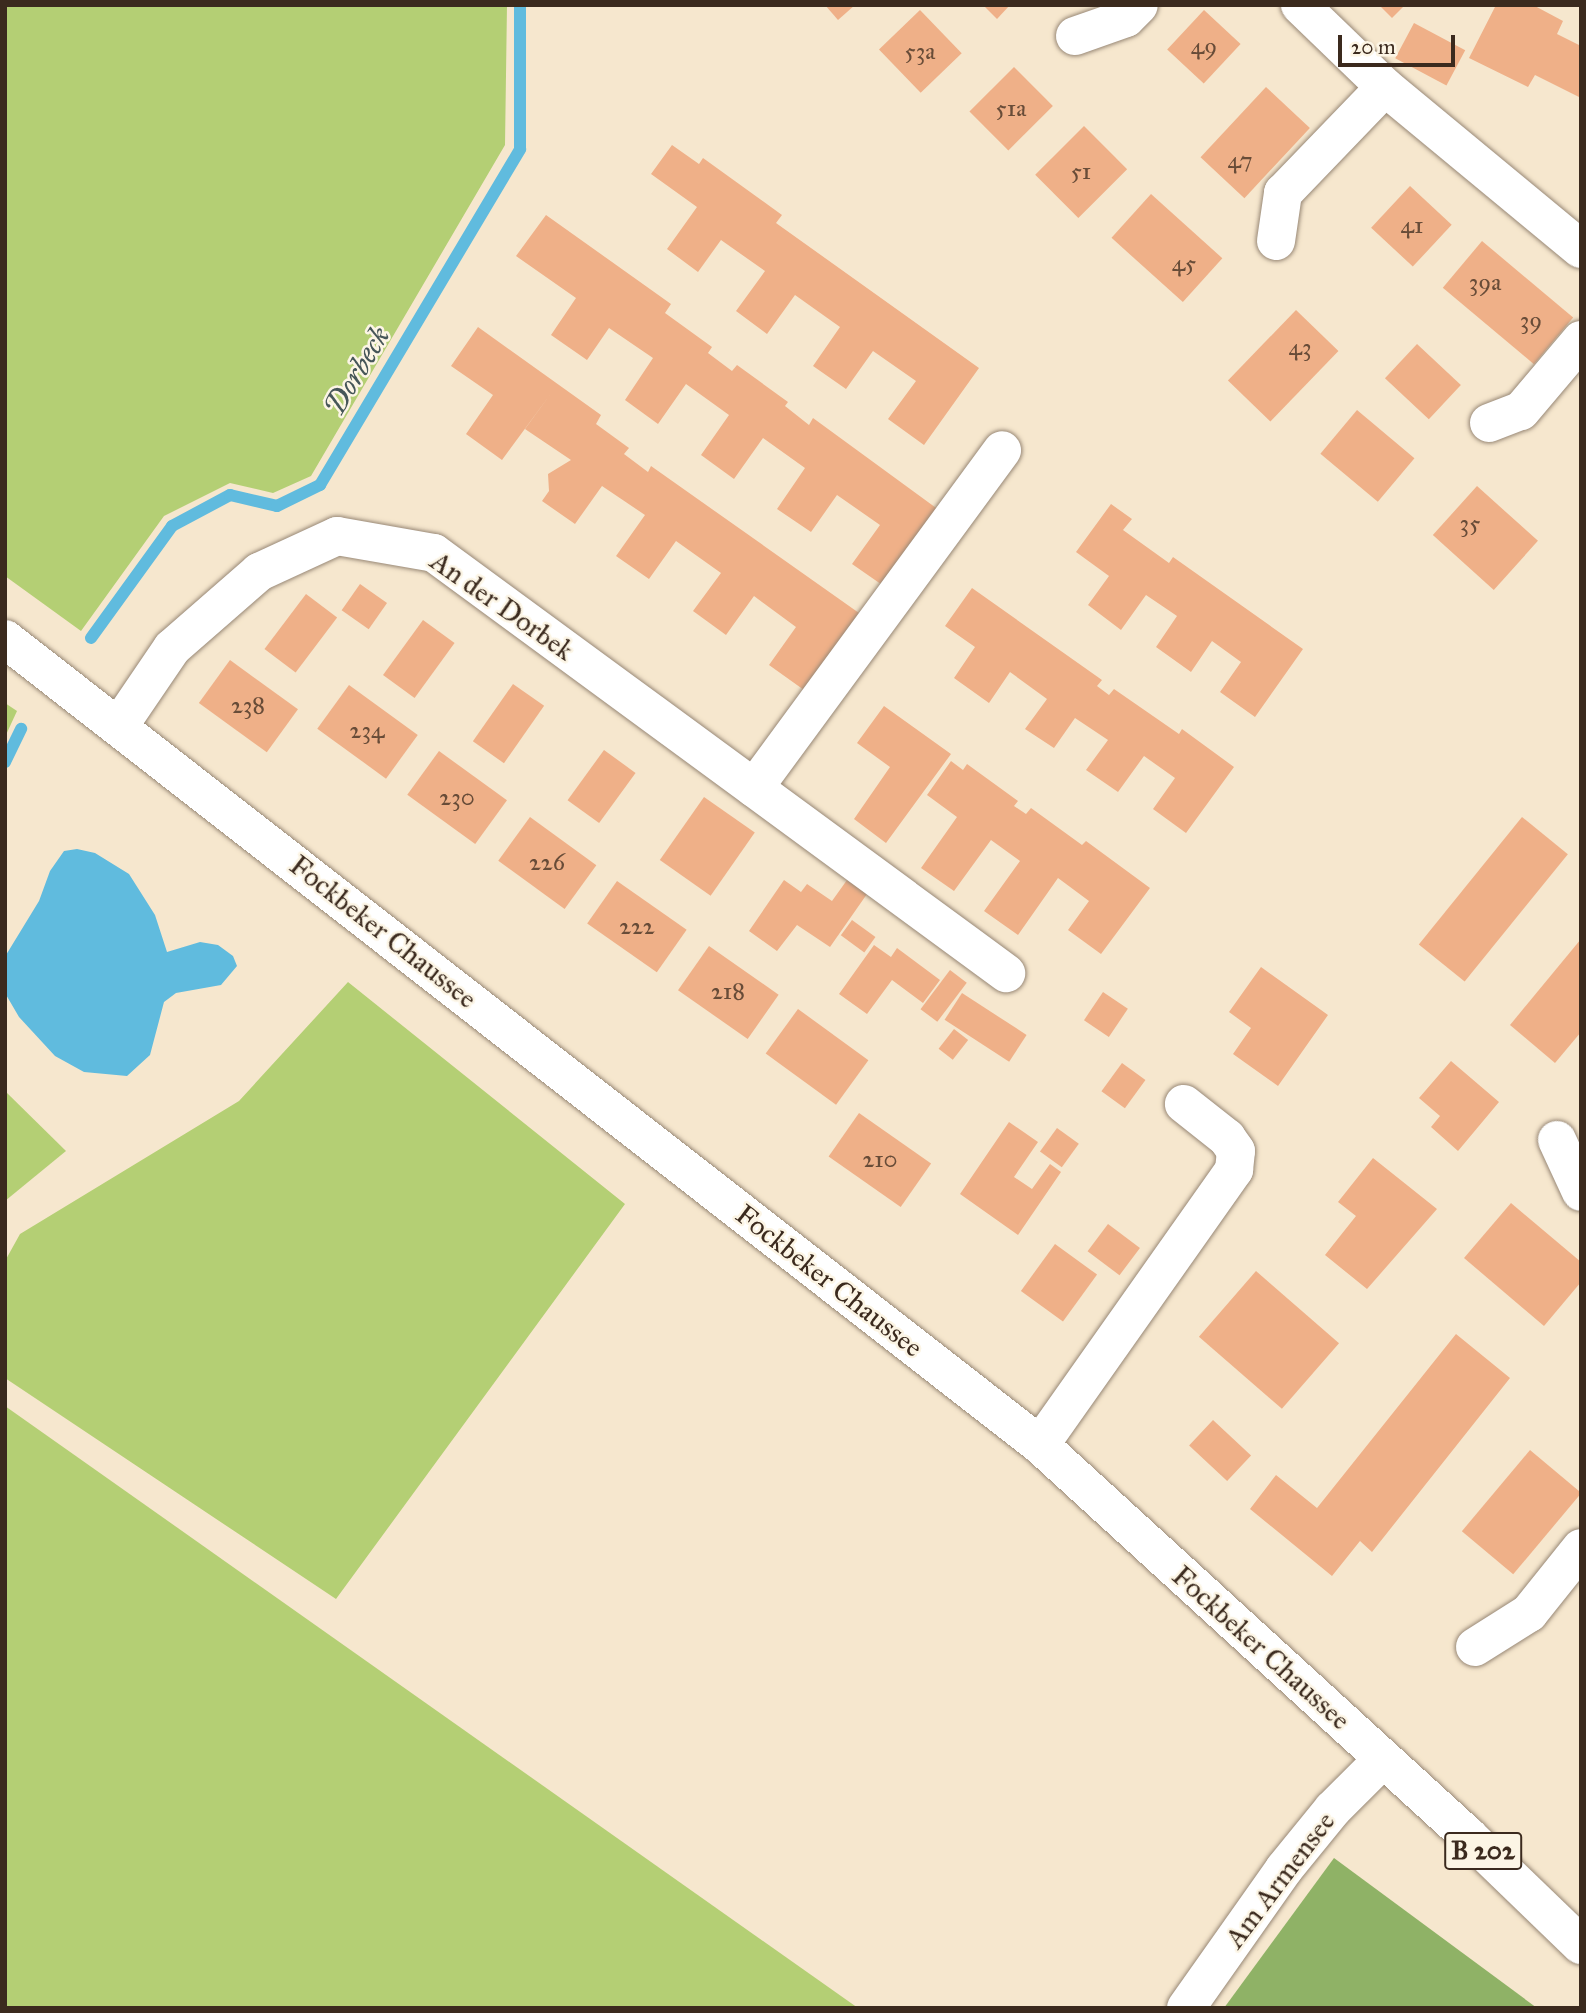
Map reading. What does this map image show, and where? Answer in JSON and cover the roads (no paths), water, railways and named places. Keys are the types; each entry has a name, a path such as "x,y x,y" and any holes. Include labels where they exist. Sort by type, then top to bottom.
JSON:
{"street":[{"path":"1075,36 1126,18 1139,5"},
{"path":"1300,5 1385,87 1581,249"},
{"path":"1276,241 1283,193 1385,87"},
{"path":"1489,423 1521,411 1581,340"},
{"path":"754,788 1002,450"},
{"name":"An der Dorbek","path":"120,726 172,648 259,572 337,536 434,553 1006,973"},
{"name":"Fockbeker Chaussee","path":"5,639 1040,1445 1383,1759 1581,1945"},
{"path":"1040,1445 1234,1170 1236,1152 1227,1138 1184,1104"},
{"path":"1557,1140 1581,1192"},
{"path":"1475,1647 1529,1613 1581,1548"},
{"name":"Am Armensee","path":"1186,2008 1284,1869 1333,1809 1383,1759"}],"water":[{"path":"77,849 95,853 129,874 155,915 167,952 200,942 218,945 233,956 237,966 221,985 176,993 164,1002 150,1055 127,1076 84,1072 55,1056 19,1017 5,993 6,955 39,901 50,871 64,851"}],"waterway":[{"name":"Dorbeck","path":"91,638 172,526 230,495 277,506 320,485 520,149 520,5"},
{"name":"Dorbeck","path":"5,762 21,729"}]}
